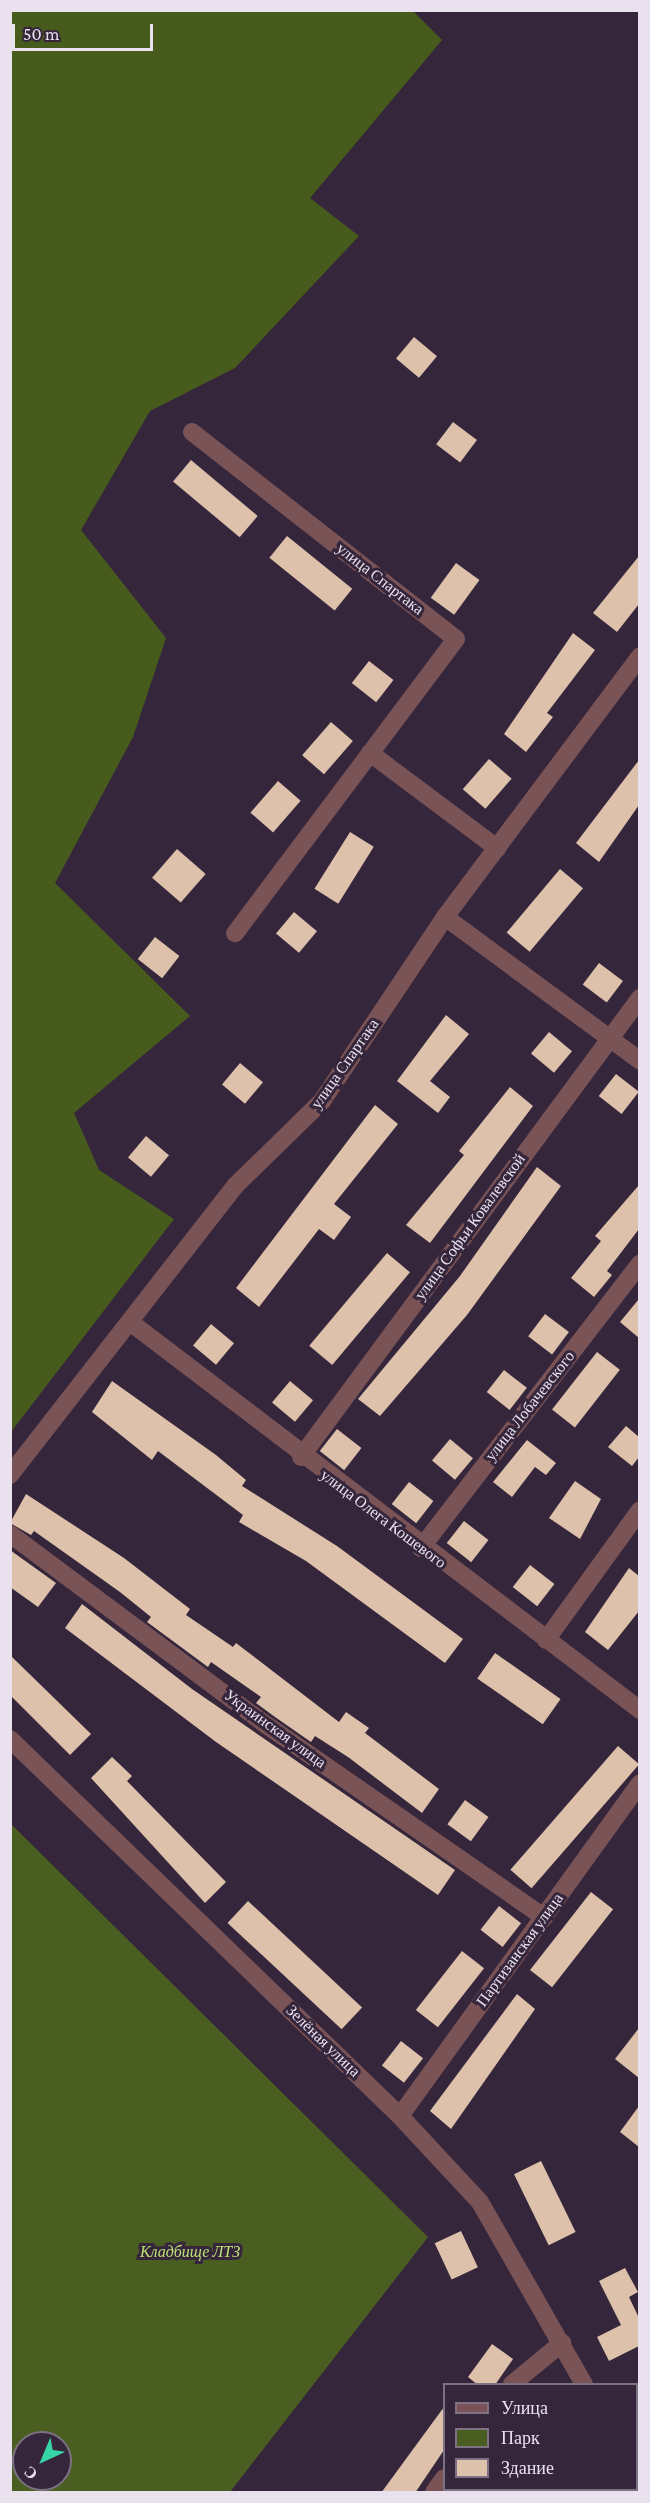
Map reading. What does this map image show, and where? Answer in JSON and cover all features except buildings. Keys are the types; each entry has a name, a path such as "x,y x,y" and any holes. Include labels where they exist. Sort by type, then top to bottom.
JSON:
{"street":[{"name":"улица Спартака","path":"192,432 456,639 235,933"},
{"name":"улица Спартака","path":"10,1474 235,1186 322,1101 445,917 639,656"},
{"path":"370,753 497,848"},
{"path":"445,917 639,1061"},
{"name":"улица Софьи Ковалевской","path":"301,1457 639,998"},
{"name":"улица Лобачевского","path":"421,1548 639,1264"},
{"name":"улица Олега Кошевого","path":"130,1322 301,1457 639,1710"},
{"path":"546,1640 639,1510"},
{"name":"Украинская улица","path":"10,1534 268,1726 544,1917"},
{"name":"Зелёная улица","path":"10,1739 400,2116 480,2202 583,2383"},
{"name":"Партизанская улица","path":"400,2116 639,1783"},
{"path":"514,2383 561,2343"},
{"path":"434,2493 443,2480"}],"green space":[{"path":"11,10 413,11 442,40 310,198 359,236 235,368 150,411 81,530 166,638 133,737 55,883 190,1016 74,1113 99,1170 174,1219 11,1432"},
{"name":"Кладбище ЛТЗ","path":"10,1823 428,2237 230,2492 11,2492"}]}
